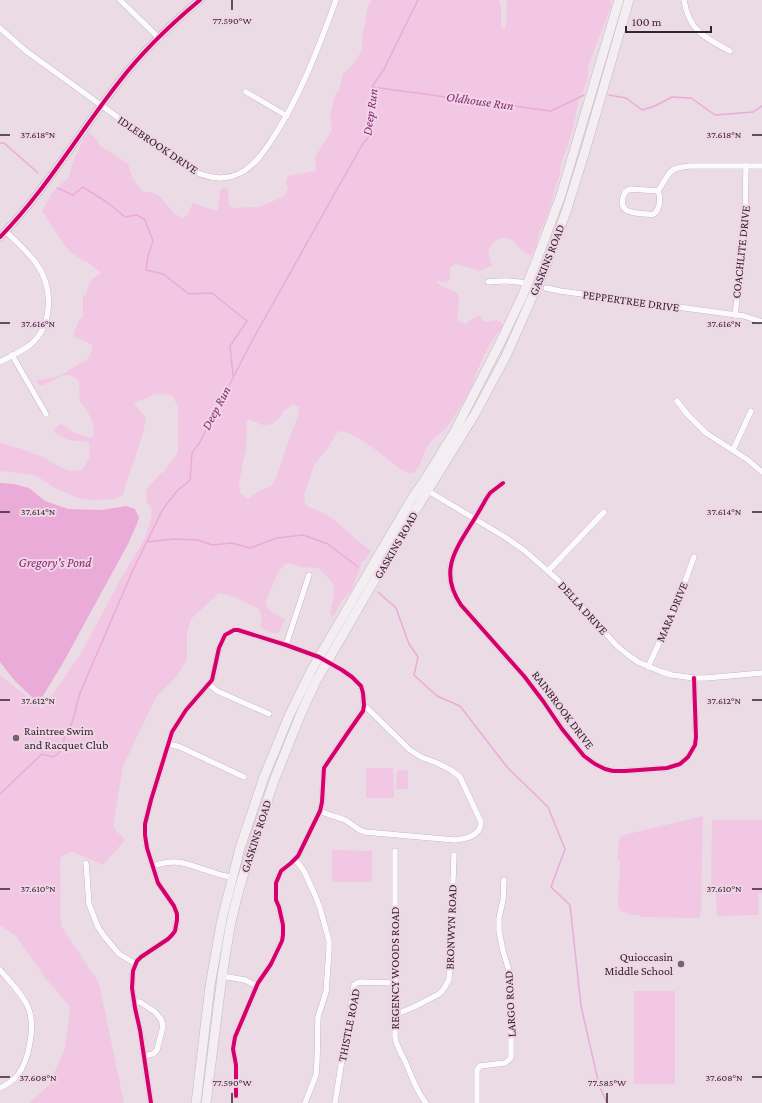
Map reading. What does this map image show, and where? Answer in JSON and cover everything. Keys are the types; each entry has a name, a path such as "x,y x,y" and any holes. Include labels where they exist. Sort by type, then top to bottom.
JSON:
{"main road":[{"name":"GASKINS ROAD","path":"206,1103 222,976 230,927 237,897 263,812 288,745 316,681 323,660 410,519 499,345 527,284 561,195 618,0"},
{"name":"GASKINS ROAD","path":"424,489 475,414 495,377 506,356 554,247 572,195 629,0"},
{"name":"GASKINS ROAD","path":"196,1103 210,986 222,919 240,848 271,759 311,671 323,660"}],"street":[{"path":"120,0 158,38"},
{"path":"0,237 40,190 133,64 158,38 200,0"},
{"name":"IDLEBROOK DRIVE","path":"0,28 26,51 194,172 204,176 221,178 237,174 253,164 262,154 287,116 309,68 336,0"},
{"path":"684,0 687,15 691,23 698,31 709,40 730,51"},
{"path":"246,92 287,116"},
{"name":"COACHLITE DRIVE","path":"734,315 745,231 746,166"},
{"path":"658,191 627,190 624,193 624,208 627,211 654,214 658,210 660,199 658,191 665,177 671,171 680,167 762,166"},
{"path":"0,362 30,344 40,333 47,316 48,300 44,281 36,263 6,231"},
{"path":"488,282 513,280 537,286"},
{"name":"PEPPERTREE DRIVE","path":"546,288 734,315 751,318 762,322"},
{"path":"12,355 46,414"},
{"path":"677,402 706,433 748,460 762,472"},
{"path":"733,450 751,411"},
{"name":"RAINBROOK DRIVE","path":"503,483 490,493 453,555 450,575 454,593 461,605 524,676 562,729 588,760 605,769 618,771 667,768 676,766 683,761 695,745 694,678"},
{"name":"DELLA DRIVE","path":"424,489 519,546 558,580 616,645 628,656 648,667 672,675 694,678 762,673"},
{"path":"548,571 604,512"},
{"name":"MARA DRIVE","path":"648,667 676,606 694,557"},
{"path":"286,645 309,574"},
{"path":"151,1103 132,988 133,971 141,957 168,939 175,931 177,926 177,914 174,906 158,883 147,848 145,824 172,732 180,719 212,680 219,648 225,635 234,630 238,630 286,645 323,660 342,670 361,686 364,705 362,711 324,768 320,811 298,856 281,871 276,883 276,900 279,906 283,926 282,941 271,964 257,986 235,1037 233,1049 236,1065 236,1096"},
{"path":"209,684 217,691 269,714"},
{"path":"320,811 347,821 357,830 365,832 455,840 466,839 480,828 481,822 460,777 451,770 421,757 410,750 364,705"},
{"path":"169,744 180,747 244,777"},
{"name":"REGENCY WOODS ROAD","path":"395,851 395,1041 421,1096 426,1103"},
{"name":"BRONWYN ROAD","path":"394,1015 414,1007 439,994 449,980 454,855"},
{"path":"295,859 304,871 315,895 328,936 329,945 326,992 318,1017 318,1062 316,1075 305,1103"},
{"path":"153,866 175,861 190,864 213,873 242,880"},
{"path":"86,863 89,904 98,926 119,954 136,964"},
{"name":"LARGO ROAD","path":"477,1103 477,1070 480,1066 505,1064 511,1058 511,977 499,932 499,918 503,900 504,880"},
{"path":"0,970 28,1006 32,1021 24,1066 12,1081 0,1088"},
{"path":"222,976 245,980 257,986"},
{"name":"THISTLE ROAD","path":"336,1103 354,985 362,982 394,983"},
{"path":"134,1002 140,1002 155,1012 161,1019 163,1026 157,1050 153,1054 144,1056"}],"shaded area":[{"path":"372,0 499,0 501,9 501,27 504,30 506,26 507,0 610,0 611,6 588,66 588,79 578,102 574,124 561,163 559,178 553,198 531,256 520,249 514,241 506,238 499,239 490,246 488,250 492,266 480,271 456,264 450,267 450,279 445,282 436,281 441,286 454,291 458,295 458,321 467,324 479,315 484,322 497,320 501,322 504,327 490,343 471,387 447,427 433,439 427,447 419,466 416,470 410,473 397,467 360,439 346,432 339,431 326,451 314,465 304,495 305,503 308,507 320,511 333,519 371,551 362,562 351,591 342,600 335,614 331,617 334,587 330,580 318,568 300,567 290,563 285,564 278,572 265,603 266,606 276,615 285,619 279,632 275,634 261,628 260,624 262,620 260,610 235,597 219,593 191,619 187,633 187,658 177,676 156,697 123,766 113,827 125,840 103,865 71,851 60,858 61,926 99,983 124,1103 29,1103 49,1085 65,1048 70,1007 46,979 16,936 0,925 0,675 42,709 80,655 124,573 145,539 152,509 147,502 146,490 161,473 164,472 178,452 178,407 172,395 156,394 134,403 146,418 142,438 123,495 116,499 92,500 78,498 53,487 34,475 3,471 0,473 0,443 22,449 45,458 55,465 70,471 82,470 89,457 89,442 68,440 54,432 56,427 61,424 87,437 91,438 94,434 93,424 87,410 80,402 79,381 68,375 63,375 49,383 39,385 36,381 62,375 80,363 86,361 92,351 92,346 87,342 74,337 74,333 79,320 83,316 83,296 86,295 89,284 92,280 101,273 89,263 71,252 64,245 42,211 52,193 69,177 72,164 84,138 89,132 98,141 99,145 128,164 133,179 143,192 152,192 159,196 175,214 183,218 187,215 193,203 213,210 218,210 220,191 225,187 228,190 229,206 233,208 259,207 283,197 288,188 286,183 288,176 315,171 315,157 332,130 330,116 335,95 339,91 343,74 352,66 362,50 362,36 368,6","holes":["293,405 299,407 297,420 272,486 259,491 248,499 240,493 239,483 246,448 247,420 263,425 269,425 278,419 283,411"]},
{"path":"366,768 393,768 394,798 366,798"},
{"path":"408,770 408,789 396,789 397,771"},
{"path":"703,816 700,918 639,917 639,915 629,915 628,913 624,913 618,905 620,860 617,859 620,836"},
{"path":"712,820 762,820 762,893 758,894 759,915 717,916 716,893 711,893"},
{"path":"332,850 372,851 372,882 332,882"},
{"path":"634,991 675,991 675,1084 634,1084"}],"water":[{"name":"Gregory's Pond","path":"0,483 14,484 29,488 45,501 68,509 101,510 126,506 135,509 139,518 128,544 64,661 43,696 35,700 15,681 0,662"}],"waterway":[{"name":"Deep Run","path":"0,794 42,754 53,757 59,753 63,746 65,734 72,723 80,693 133,570 163,509 177,491 190,480 192,453 200,442 253,339 362,145 368,138 370,130 370,97 372,87 384,69 418,0"},
{"name":"Oldhouse Run","path":"372,87 551,111 584,95"},
{"name":"Oldhouse Run","path":"609,95 626,98 642,110 655,106 672,97 691,98 715,115 753,112 762,106"},
{"path":"0,143 4,143 38,173"},
{"path":"57,188 73,195 83,187 108,203 125,217 137,215 145,220 153,241 148,256 146,270 163,274 189,294 212,293 247,321 230,346 233,375"},
{"path":"147,542 174,539 198,540 212,545 232,543 250,548 277,538 303,535 328,544 358,567"},
{"path":"378,592 396,608 409,644 418,657 414,675 437,696 460,706 507,767 548,807 565,849 551,887 570,905 581,1006 599,1085 607,1103"}],"cycle path":[{"path":"0,237 17,219 47,181 104,102 137,60 157,39 200,0"},
{"path":"503,483 490,493 458,545 451,564 451,583 461,605 524,676 562,729 584,756 595,764 613,771 667,768 680,764 688,757 695,745 694,678"},
{"path":"151,1103 132,988 133,971 137,961 141,957 172,935 175,931 177,914 174,906 158,883 147,848 145,824 172,732 186,710 212,680 219,648 225,635 234,630 286,645 319,657 342,670 361,686 364,705 363,711 324,768 320,811 298,856 281,871 276,883 276,900 283,925 282,941 271,964 258,983 235,1037 233,1049 236,1065 236,1096"}],"place":[{"name":"Raintree Swim and Racquet Club","path":"16,738"},
{"name":"Quioccasin Middle School","path":"681,964"}]}
